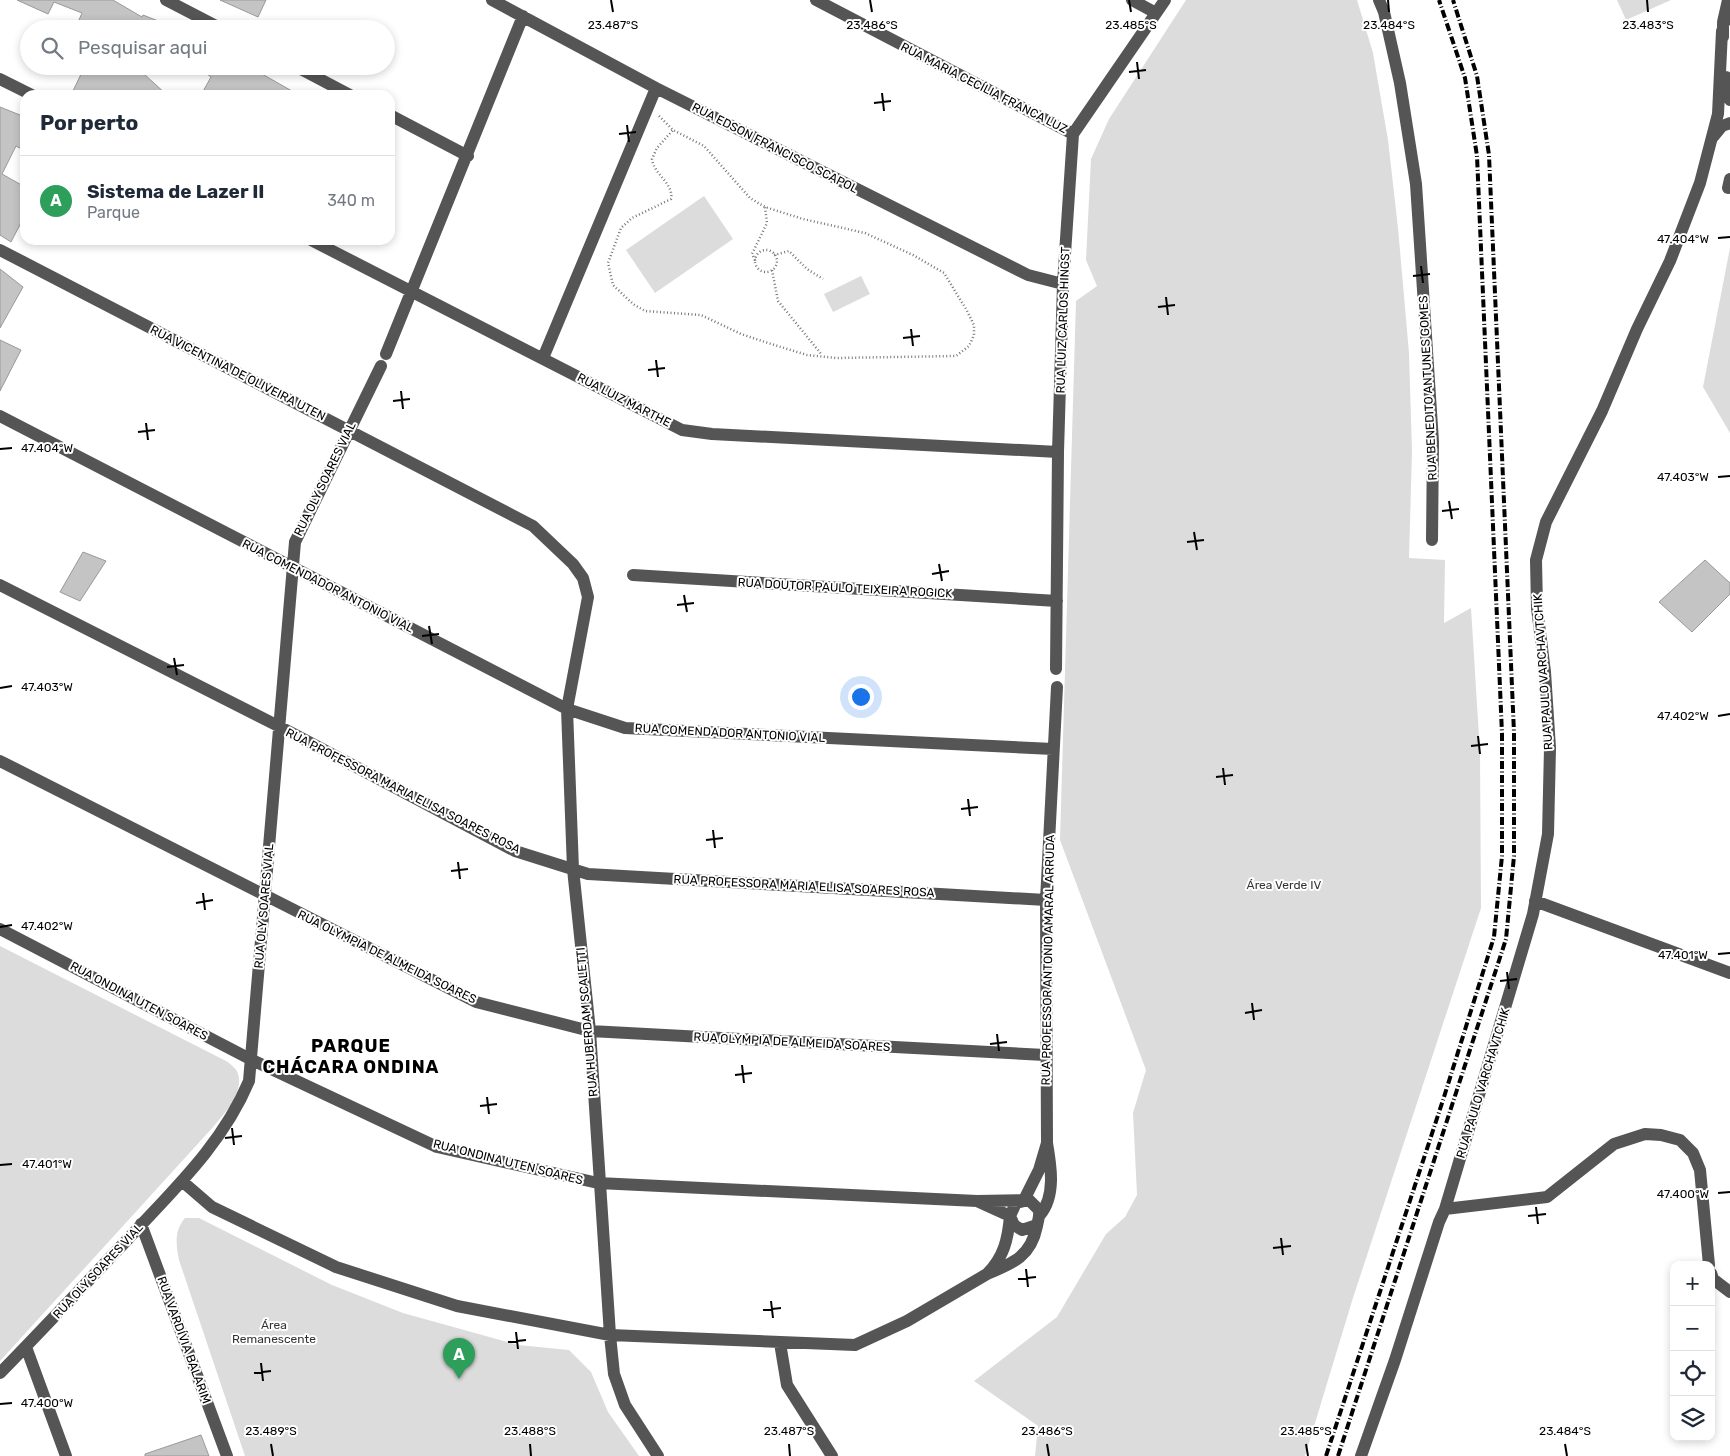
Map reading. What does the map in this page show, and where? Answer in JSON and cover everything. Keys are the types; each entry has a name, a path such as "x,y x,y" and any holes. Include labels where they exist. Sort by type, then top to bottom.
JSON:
{"street":[{"path":"166,0 205,20"},
{"name":"RUA EDSON FRANCISCO SCAPOL","path":"492,0 656,88 1028,275 1063,284"},
{"name":"RUA MARIA CECÍLIA FRANCA LUZ","path":"816,0 1073,134"},
{"path":"1132,0 1156,13"},
{"path":"1073,134 1165,0"},
{"name":"RUA BENEDITO ANTUNES GOMES","path":"1379,0 1384,12 1400,83 1416,184 1433,442 1432,540"},
{"path":"1728,0 1725,42 1730,100"},
{"name":"RUA OLY SOARES VIAL","path":"0,1373 183,1182 239,1105 249,1081 295,542 383,360 468,156 522,16"},
{"name":"RUA PAULO VARCHAVTCHIK","path":"1361,1456 1445,1208 1535,901 1548,834 1550,748 1545,672 1537,608 1536,560 1546,522 1602,411 1637,329 1670,261 1700,183 1718,114 1726,52"},
{"path":"312,75 341,90"},
{"path":"0,79 22,90"},
{"path":"543,358 656,88"},
{"path":"395,118 468,156"},
{"path":"1713,137 1722,126 1730,123"},
{"name":"RUA LUIZ CARLOS HINGST","path":"1056,669 1058,452 1063,284 1073,134"},
{"name":"RUA LUIZ MARTHE","path":"321,245 682,430 721,435 1058,452"},
{"name":"RUA VICENTINA DE OLIVEIRA UTEN","path":"0,250 533,526 573,564 583,578 588,597 567,709"},
{"name":"RUA COMENDADOR ANTONIO VIAL","path":"0,416 567,709 625,728 1053,749"},
{"name":"RUA DOUTOR PAULO TEIXEIRA ROGICK","path":"633,575 1057,601"},
{"name":"RUA PROFESSORA MARIA ELISA SOARES ROSA","path":"0,584 515,850 588,874 1046,900"},
{"name":"RUA PROFESSOR ANTONIO AMARAL ARRUDA","path":"1047,1143 1045,1055 1046,900 1056,687"},
{"name":"RUA HUBERDAM SCALETTI","path":"567,709 573,869 590,1031 598,1183 614,1374 625,1405 658,1456"},
{"name":"RUA OLYMPIA DE ALMEIDA SOARES","path":"0,761 476,1002 590,1031 1045,1055"},
{"path":"1535,901 1730,973"},
{"name":"RUA ONDINA UTEN SOARES","path":"0,929 252,1060 437,1146 598,1183 977,1201 1024,1200"},
{"path":"1445,1208 1547,1197 1614,1144 1645,1134 1661,1135 1680,1140 1693,1153 1700,1170 1709,1261"},
{"path":"987,1274 996,1266 1005,1249 1012,1207 1024,1200 1039,1170 1047,1143"},
{"path":"183,1182 212,1207 336,1267 457,1306 610,1335 855,1345 907,1321 987,1274 1018,1259 1032,1244 1038,1220 1050,1196 1050,1163 1047,1143"},
{"path":"1024,1200 1037,1206 1038,1220"},
{"path":"977,1201 1010,1216 1014,1224 1022,1230 1038,1220"},
{"name":"RUA VARDÍVIA BALARIM","path":"141,1224 227,1456"},
{"path":"1715,1281 1730,1292"},
{"path":"780,1343 787,1385 832,1456"},
{"path":"26,1347 66,1456"}],"path":[{"path":"649,106 673,130 704,146 750,198 765,206 803,218 865,233 913,255 944,273 956,290 974,325 974,335 969,346 956,356 875,358 807,355 741,334 701,315 645,311 633,304 613,285 608,263 621,228 632,218 671,199 671,188 656,171 652,159 657,148 673,130"},
{"path":"765,206 767,223 752,254 759,269 765,272 772,270"},
{"path":"755,260 762,251 768,251 774,255 776,261 772,270 778,301 823,356"},
{"path":"774,255 790,251 807,269 823,279"}],"green space":[{"name":"Área Verde IV","path":"1186,0 1357,0 1373,53 1388,140 1398,228 1409,353 1412,451 1409,558 1445,560 1444,623 1471,608 1480,753 1481,908 1352,1301 1305,1456 1035,1456 1038,1426 974,1381 1057,1317 1106,1234 1125,1217 1137,1195 1133,1113 1146,1070 1060,840 1076,301 1097,286 1086,260 1091,159 1109,119"},
{"path":"1617,0 1671,0 1626,20"},
{"path":"704,196 733,239 655,293 626,250"},
{"path":"1730,248 1730,433 1703,387"},
{"path":"861,276 870,294 833,312 824,294"},
{"path":"0,946 228,1062 236,1070 239,1081 236,1095 214,1126 0,1361"},
{"name":"Área Remanescente","path":"185,1218 199,1218 332,1285 403,1313 518,1345 569,1350 591,1372 608,1412 639,1456 245,1456 179,1260 177,1233"}],"building":[{"path":"17,0 113,0 142,17 143,15 156,20 79,20 82,13 54,2 48,14"},
{"path":"220,0 266,0 258,17"},
{"path":"81,75 145,75 162,90 73,90"},
{"path":"208,75 264,75 290,90 204,90 211,77"},
{"path":"0,107 20,115 20,148 16,146 2,174 20,184 20,225 11,242 0,235"},
{"path":"0,269 23,287 0,328"},
{"path":"0,340 21,350 0,391"},
{"path":"83,552 106,561 80,601 60,592"},
{"path":"1705,560 1730,583 1730,594 1692,632 1659,602"},
{"path":"201,1435 209,1456 145,1456 145,1454"}],"railway":[{"path":"1326,1456 1444,1097 1494,937 1502,856 1502,734 1477,156 1465,78 1439,0"},
{"path":"1338,1456 1506,939 1514,856 1514,733 1489,155 1477,76 1453,0"}],"place":[{"name":"Sistema de Lazer II","path":"459,1379"}],"district":[{"name":"PARQUE CHÁCARA ONDINA","path":"351,1056"}]}
